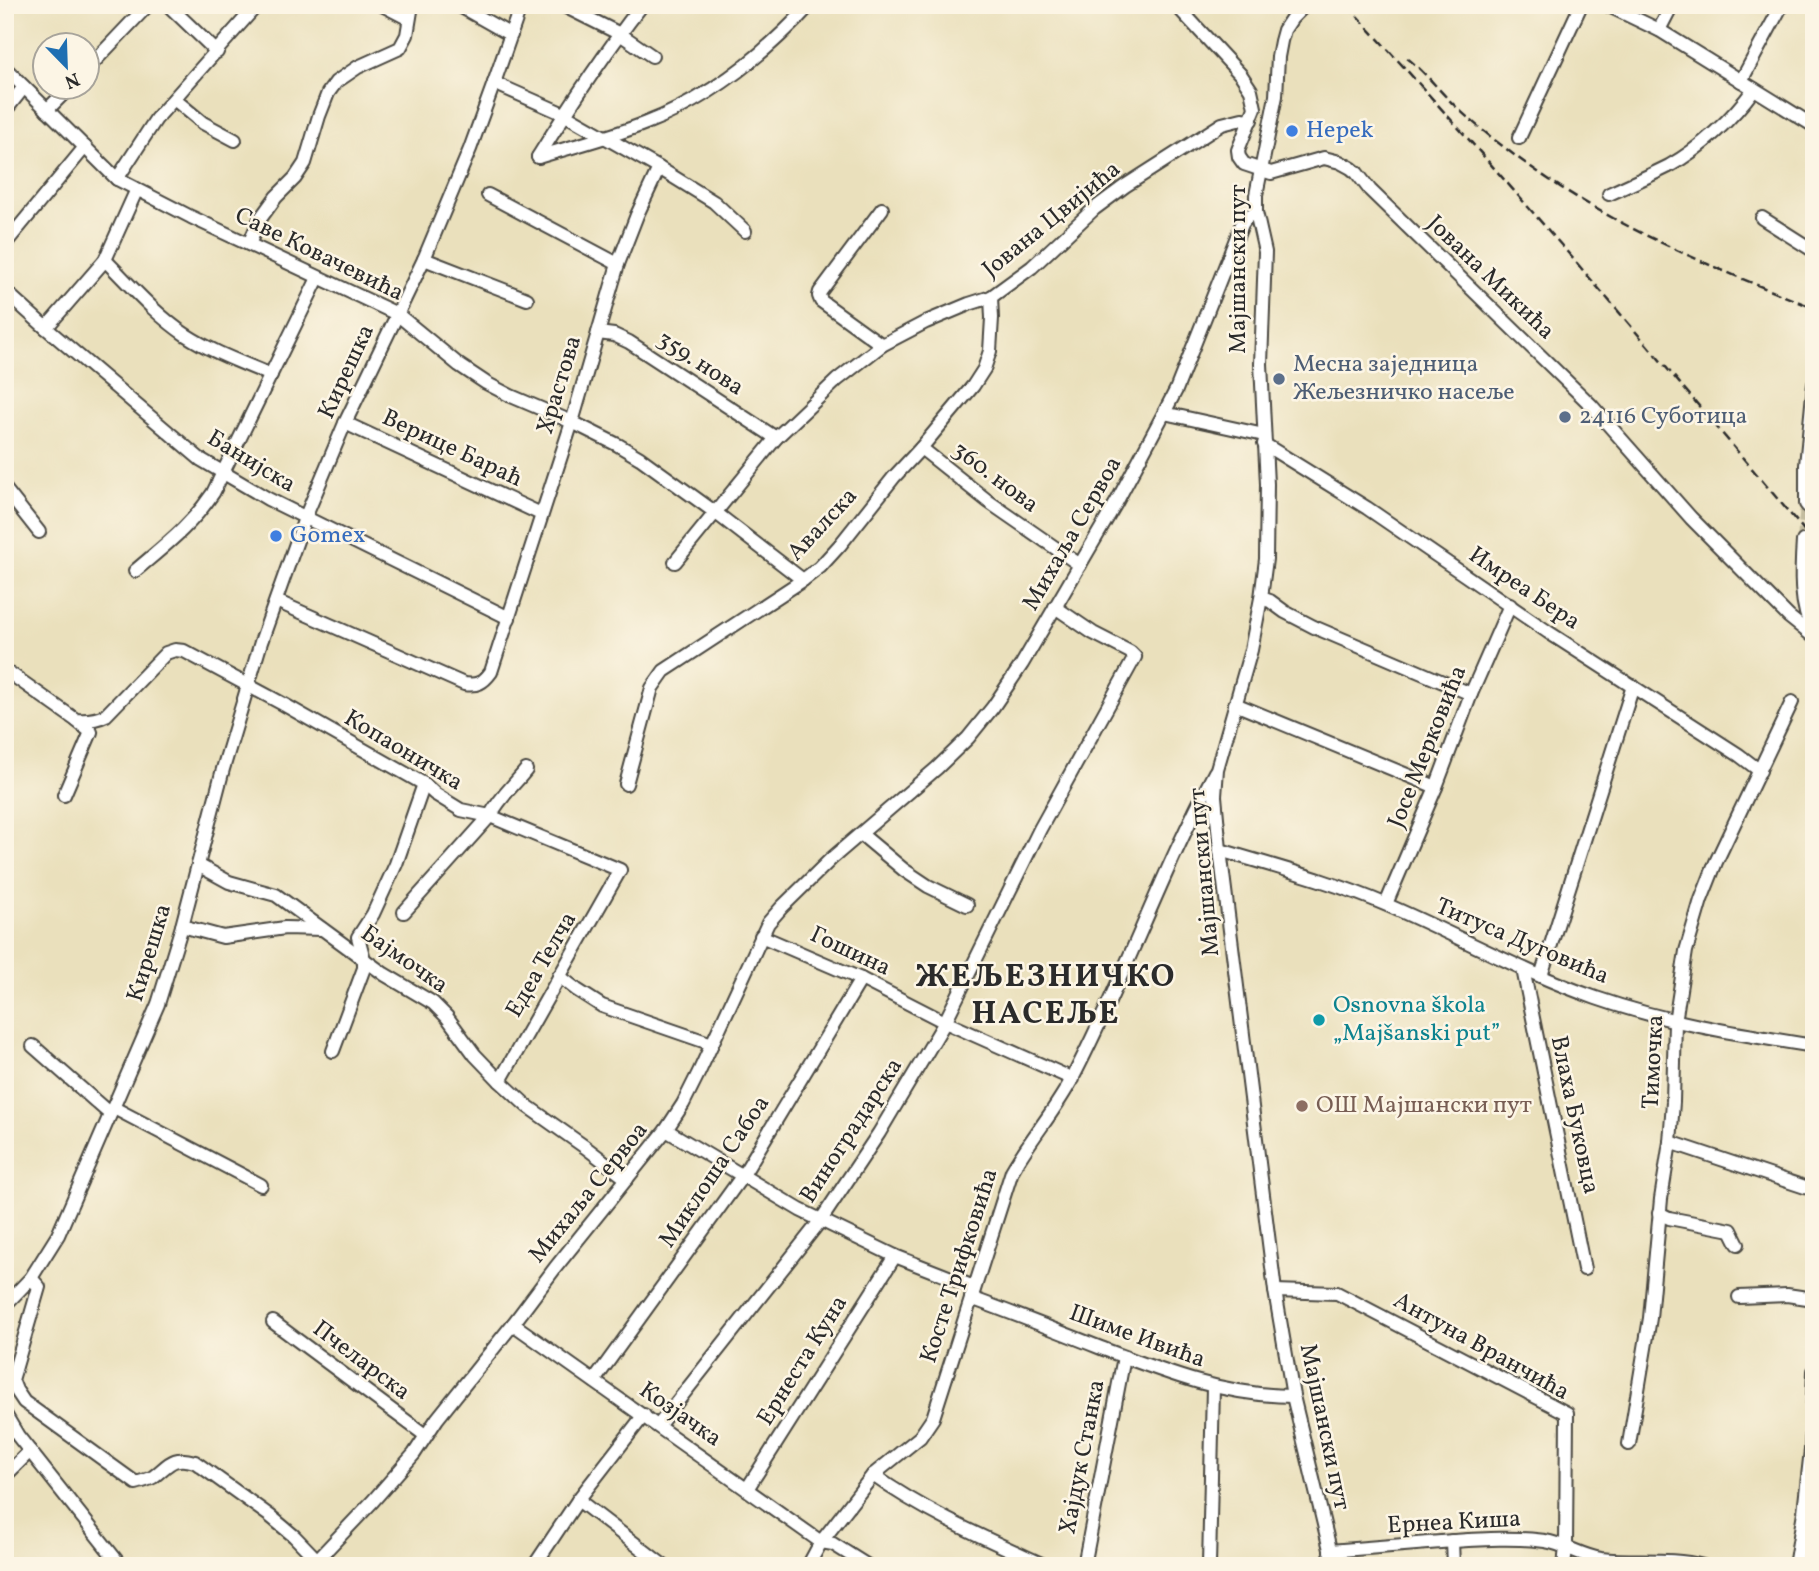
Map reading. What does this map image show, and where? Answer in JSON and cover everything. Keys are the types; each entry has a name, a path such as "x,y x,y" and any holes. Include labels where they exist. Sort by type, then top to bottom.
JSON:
{"street":[{"path":"102,53 148,5"},
{"path":"169,5 217,52"},
{"path":"117,178 156,119 257,5"},
{"path":"382,5 409,19"},
{"path":"249,244 260,219 305,163 318,116 328,93 336,82 358,67 400,48 407,35 412,5"},
{"path":"458,5 511,35"},
{"name":"Кирешка","path":"5,1314 10,1301 31,1279 58,1235 158,1004 248,686 305,518 345,423 425,259 495,83 521,5"},
{"path":"562,5 620,34 652,57"},
{"path":"642,5 564,114 538,157 646,123 702,95 743,68 810,5"},
{"path":"1177,5 1241,75 1251,90 1255,108 1242,136 1238,154 1244,164 1260,171"},
{"path":"1519,138 1581,5"},
{"path":"1607,5 1659,30 1814,126"},
{"path":"1659,30 1672,5"},
{"path":"1741,81 1782,5"},
{"name":"Мајшански пут","path":"1301,9 1284,30 1280,41 1276,96 1256,195 1256,212 1265,252 1261,364 1266,559 1251,650 1217,769 1215,796 1275,1291 1293,1395 1334,1566"},
{"name":"Саве Ковачевића","path":"5,68 117,178 318,278 397,314 459,365 486,383 572,422 640,458 803,580"},
{"path":"495,83 564,114 659,168 714,202 744,232"},
{"path":"5,111 24,87"},
{"path":"1609,194 1671,165 1716,132 1754,89"},
{"path":"174,99 203,123 235,140"},
{"path":"47,110 55,102"},
{"name":"Јована Цвијића","path":"675,562 776,438 837,380 882,345 926,322 990,297 1032,267 1094,209 1125,186 1222,124 1242,119 1251,120"},
{"path":"5,244 85,147"},
{"name":"Јована Микића","path":"1260,171 1271,173 1324,158 1351,168 1388,208 1591,405 1691,518 1789,617 1814,635"},
{"name":"Храстова","path":"509,618 572,422 618,264 659,168"},
{"path":"46,328 106,261 137,190"},
{"path":"488,195 618,264"},
{"path":"882,209 819,296 821,301 882,345"},
{"name":"Михаља Сервоа","path":"320,1563 414,1454 425,1435 666,1130 683,1104 768,923 831,859 937,768 968,738 993,707 1022,664 1080,565 1164,413 1176,390 1242,224 1256,212"},
{"path":"1762,218 1814,251"},
{"path":"425,259 527,299"},
{"path":"106,261 187,336 271,375"},
{"path":"135,571 200,513 318,278"},
{"name":"Банијска","path":"5,290 200,459 268,499 509,618"},
{"name":"Авалска","path":"626,784 652,688 664,671 820,567 973,386 984,369 990,351 990,297"},
{"name":"359. нова","path":"598,333 614,335 629,342 776,438"},
{"path":"1810,509 1814,384"},
{"name":"Имреа Бера","path":"1164,413 1264,440 1760,771"},
{"name":"Верице Бараћ","path":"345,423 541,514"},
{"name":"360. нова","path":"921,448 989,502 1080,565"},
{"path":"5,489 39,532"},
{"path":"1803,541 1801,566 1804,604 1814,635"},
{"path":"1261,598 1314,627 1471,694"},
{"path":"275,601 474,686 485,681 491,672 509,618"},
{"path":"1789,617 1797,614 1804,604"},
{"name":"Јосе Мерковића","path":"1386,904 1510,605"},
{"name":"Виноградарска","path":"658,1426 821,1220 879,1133 945,1022 1040,829 1135,657 1055,607"},
{"path":"76,720 98,719 106,715 161,657 175,650 184,651 248,686"},
{"path":"5,672 91,732"},
{"name":"Копаоничка","path":"248,686 424,784 461,810 490,816 620,870"},
{"path":"1541,976 1633,686"},
{"name":"Тимочка","path":"1629,1444 1650,1318 1659,1213 1670,1142 1675,1022 1686,951 1716,862 1792,702"},
{"path":"1236,704 1436,787"},
{"path":"64,795 98,719"},
{"name":"Косте Трифковића","path":"808,1566 821,1542 873,1475 920,1437 933,1418 1012,1171 1073,1079 1180,840 1217,769"},
{"path":"404,912 490,816 496,803 527,770"},
{"path":"333,1051 364,968 358,937 373,915 396,864 424,784"},
{"path":"861,834 904,870 928,886 967,905"},
{"name":"Титуса Дуговића","path":"1220,850 1386,904 1523,969 1598,999 1675,1022 1814,1046"},
{"path":"198,865 229,882 276,895 323,929"},
{"name":"Едеа Телча","path":"500,1081 620,870"},
{"name":"Бајмочка","path":"182,926 223,937 285,928 323,929 384,974 433,1003 475,1055 527,1106 627,1179"},
{"name":"Гошина","path":"761,936 861,979 945,1022 1073,1079"},
{"name":"Влаха Буковца","path":"1523,969 1584,1269"},
{"path":"559,976 602,1006 712,1044"},
{"name":"Миклоша Сабоа","path":"594,1381 743,1175 861,979"},
{"path":"33,1046 112,1111 261,1185"},
{"name":"Шиме Ивића","path":"666,1130 800,1210 973,1292 1124,1357 1213,1387 1268,1396 1293,1395"},
{"path":"1670,1142 1814,1190"},
{"path":"1659,1213 1669,1218 1731,1230 1738,1244"},
{"name":"Ернеста Куна","path":"747,1489 895,1256"},
{"path":"31,1279 39,1287 12,1380 24,1402 136,1483 150,1479 176,1460 195,1462 270,1516 320,1563"},
{"name":"Антуна Вранчића","path":"1275,1291 1337,1293 1567,1413 1564,1566"},
{"path":"1739,1297 1787,1295 1814,1299"},
{"name":"Пчеларска","path":"272,1322 425,1435"},
{"name":"Козјачка","path":"513,1324 821,1542 832,1544 867,1566"},
{"name":"Хајдук Станка","path":"1084,1566 1124,1357"},
{"path":"1796,1566 1812,1450 1814,1371"},
{"path":"1209,1566 1213,1387"},
{"path":"5,1414 18,1436"},
{"path":"534,1566 578,1500 643,1415"},
{"path":"5,1423 121,1566"},
{"path":"5,1479 30,1451"},
{"path":"873,1475 937,1514 1046,1566"},
{"path":"578,1500 664,1566"},
{"name":"Ернеа Киша","path":"1330,1551 1452,1541 1518,1539 1546,1541 1588,1556 1628,1563 1703,1566"},
{"path":"1452,1541 1453,1566"}],"tunnel":[{"path":"1803,541 1806,504"}],"railway":[{"path":"1347,5 1525,204 1814,542"},
{"path":"1407,58 1480,128 1521,160 1598,210 1668,246 1814,308"}],"place":[{"name":"Hepek","path":"1292,131"},
{"name":"Месна заједница Жељезничко насеље","path":"1279,379"},
{"name":"24116 Суботица","path":"1565,417"},
{"name":"Gomex","path":"276,536"},
{"name":"Osnovna škola „Majšanski put”","path":"1319,1020"},
{"name":"ОШ Мајшански пут","path":"1302,1106"}],"district":[{"name":"ЖЕЉЕЗНИЧКО НАСЕЉЕ","path":"1046,996"}]}
